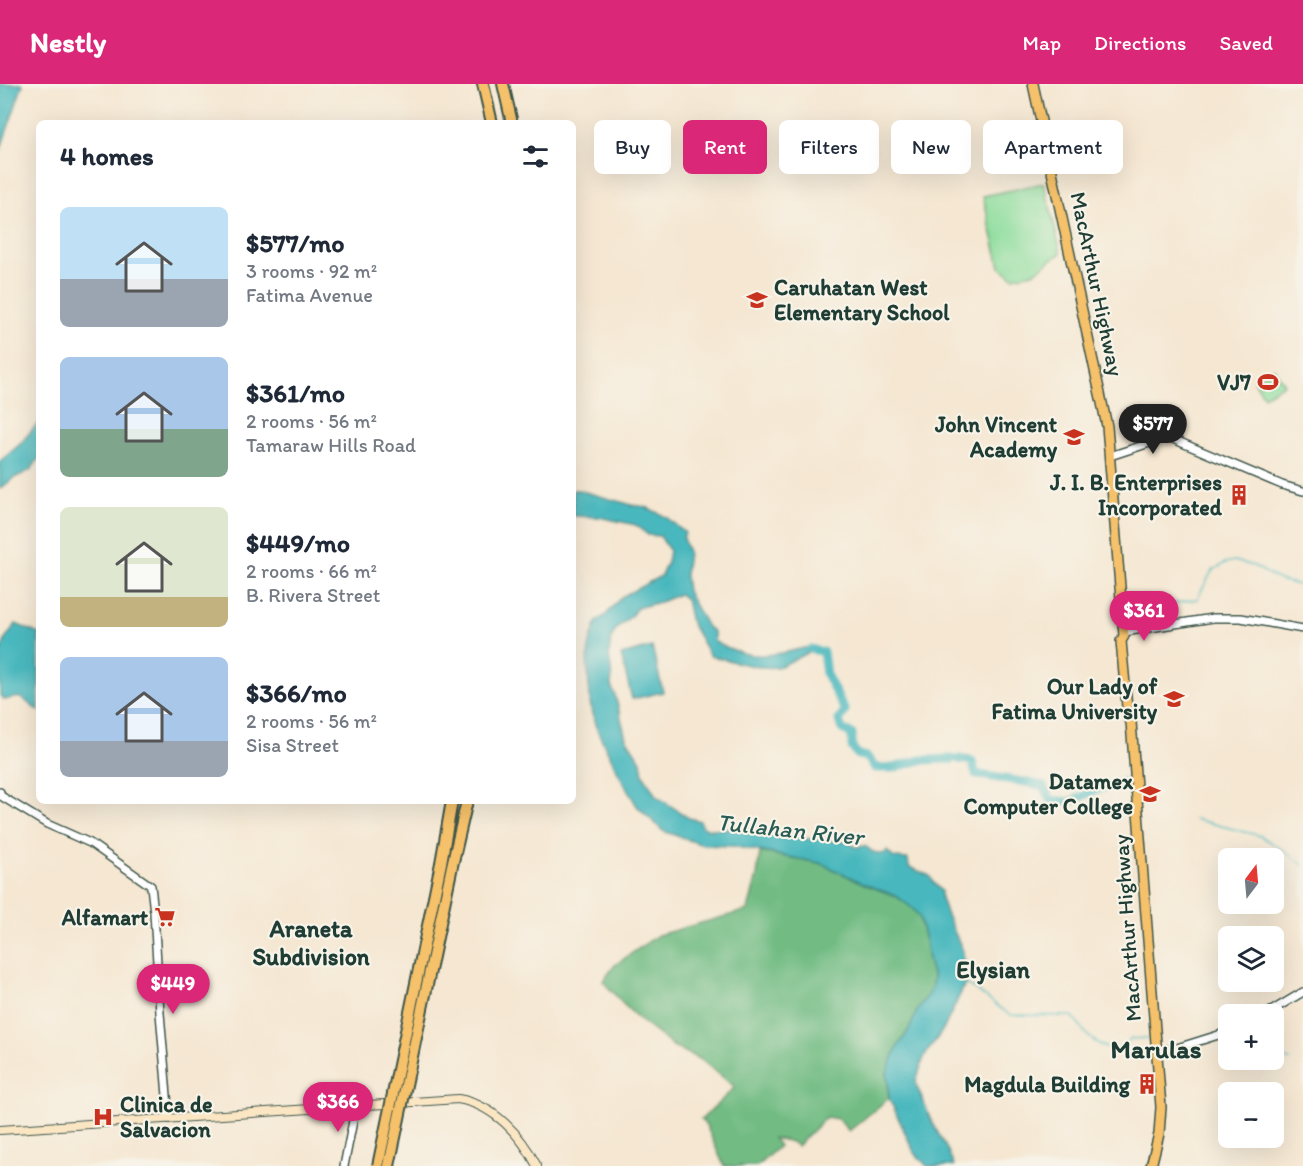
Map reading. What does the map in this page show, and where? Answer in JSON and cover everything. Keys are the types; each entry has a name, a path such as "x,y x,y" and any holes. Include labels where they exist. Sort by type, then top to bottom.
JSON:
{"highway":[{"path":"483,84 491,120"},
{"path":"503,84 511,120"},
{"name":"MacArthur Highway","path":"1033,84 1104,408 1110,456 1124,634 1122,652 1128,718 1131,722 1161,1117 1151,1166"},
{"path":"378,1166 451,804"},
{"path":"389,1166 466,804"}],"main road":[{"path":"0,1130 446,1099 470,1101 489,1111 513,1131 527,1148 537,1166"}],"street":[{"path":"1110,456 1168,437 1282,485 1303,491"},
{"path":"1124,634 1213,618 1241,618 1303,629"},
{"path":"0,792 1,796 47,824 90,843 151,886 169,1119"},
{"path":"1283,1004 1303,992"},
{"path":"1156,1051 1174,1049 1218,1035"},
{"path":"344,1166 356,1106"}],"green space":[{"path":"1044,183 1061,253 1033,273 1013,277 1000,267 983,196"},
{"path":"1274,368 1284,384 1264,396 1254,381"},
{"path":"760,852 820,863 896,896 913,908 919,916 933,978 931,990 897,1048 887,1072 889,1098 849,1131 838,1119 826,1117 797,1146 792,1142 773,1138 779,1146 757,1166 724,1166 706,1125 701,1120 735,1087 701,1060 673,1046 643,1023 603,981 615,965 658,935 748,910 757,876"}],"water":[{"path":"0,84 23,84 0,151"},
{"path":"36,425 36,462 31,470 14,478 0,489 0,461 19,445"},
{"path":"576,490 646,507 666,517 685,533 683,538 688,552 685,575 687,591 707,627 714,632 715,642 755,655 777,654 809,647 823,649 820,653 808,653 782,666 769,668 710,656 691,623 686,599 679,594 637,608 617,628 611,638 609,656 611,686 626,738 641,761 643,774 656,796 689,818 700,821 703,827 708,829 750,828 762,832 783,832 804,839 847,842 856,847 865,846 873,852 883,854 887,851 894,858 908,859 909,867 930,876 941,891 946,913 963,951 966,982 944,1028 924,1057 916,1081 932,1122 954,1166 927,1166 914,1152 889,1098 887,1072 897,1048 931,990 933,978 919,916 896,896 820,863 732,846 703,845 663,831 637,806 622,780 598,732 590,703 587,660 590,641 597,621 606,615 621,597 661,576 669,550 660,536 648,535 636,525 599,517 576,516"},
{"path":"16,624 36,633 36,709 21,698 5,700 0,696 0,653 6,638"},
{"path":"652,647 663,692 632,699 621,655"}],"waterway":[{"path":"1133,621 1146,609 1197,599 1212,571 1225,563 1234,561 1254,566 1279,580 1303,586"},
{"path":"811,649 823,652 826,674 845,711 839,720 842,729 852,734 852,747 858,755 867,757 875,768 893,768 920,760 952,759"},
{"path":"959,759 972,761 976,774 1043,786 1051,800 1070,802 1093,791 1123,782"},
{"path":"1194,819 1261,836 1303,865"},
{"path":"965,984 1010,1015 1072,1016 1090,1037 1114,1051 1131,1039 1147,1038"},
{"path":"1284,1059 1290,1060"}],"railway":[{"path":"379,1166 388,1122"}],"place":[{"name":"Caruhatan West Elementary School","path":"757,300"},
{"name":"VJ7","path":"1268,382"},
{"name":"John Vincent Academy","path":"1074,437"},
{"name":"J. I. B. Enterprises Incorporated","path":"1239,495"},
{"name":"Our Lady of Fatima University","path":"1174,699"},
{"name":"Datamex Computer College","path":"1150,794"},
{"name":"Alfamart","path":"165,917"},
{"name":"Magdula Building","path":"1147,1084"},
{"name":"Clinica de Salvacion","path":"103,1117"}],"district":[{"name":"Araneta Subdivision","path":"311,942"},
{"name":"Elysian","path":"993,969"},
{"name":"Marulas","path":"1156,1049"}],"water label":[{"name":"Tullahan River","path":"790,829"}]}
